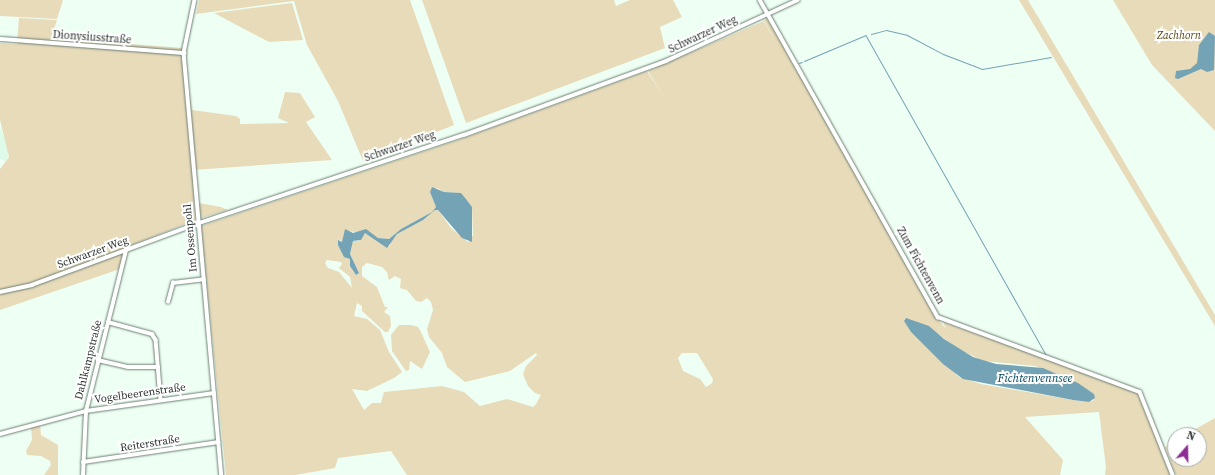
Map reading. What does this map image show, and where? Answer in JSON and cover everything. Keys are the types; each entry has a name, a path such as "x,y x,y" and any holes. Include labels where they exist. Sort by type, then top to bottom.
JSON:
{"street":[{"name":"Im Ossenpohl","path":"195,0 184,53 222,475"},
{"name":"Zum Fichtenvenn","path":"760,0 938,317 1140,392 1173,475"},
{"name":"Schwarzer Weg","path":"0,292 32,285 199,223 464,135 666,61 798,0"},
{"name":"Dionysiusstraße","path":"0,39 184,53"},
{"name":"Dahlkampstraße","path":"83,475 86,411 126,250"},
{"path":"168,302 173,283 204,279"},
{"path":"108,322 152,334 156,340 161,400"},
{"path":"98,360 128,367 158,367"},
{"name":"Vogelbeerenstraße","path":"0,434 86,411 214,393"},
{"name":"Reiterstraße","path":"83,462 219,442"}],"shaded area":[{"path":"0,127 9,150 7,161 0,159"}],"green space":[{"path":"0,0 63,0 57,19 0,16"},
{"path":"199,0 410,0 454,125 363,161 338,101 307,45 294,1 196,14"},
{"path":"422,0 614,0 616,6 630,0 673,0 682,17 660,27 665,48 466,123"},
{"path":"1019,0 1028,0 1215,315 1215,326"},
{"name":"Zachhorn","path":"1113,0 1215,0 1215,131 1152,65"},
{"path":"292,3 303,40 269,42 214,13"},
{"path":"19,18 57,20 51,38 182,48 192,110 236,116 240,119 240,124 289,123 278,118 285,92 300,93 315,117 306,122 332,160 193,170 195,220 125,248 120,269 0,310 0,169 9,157 0,120 0,43 17,44"},
{"path":"768,18 935,315 946,329 943,322 1137,392 1171,475 1105,475 1106,467 1099,412 1025,417 1063,460 1060,475 407,475 391,451 338,458 335,468 295,475 226,475 201,226 464,138 647,71 664,97 648,71 764,21 776,43 764,20","holes":["437,188 444,192 461,193 472,207 473,235 468,242 451,228 438,210 435,210 430,214 397,234 390,240 390,246 365,233 359,241 353,241 350,254 359,273 356,275 350,266 350,258 344,255 338,245 339,239 342,242 345,231 369,233 378,238 389,239 401,229 432,212 436,207 430,192","327,260 341,262 342,264 339,268 350,277 352,288 339,272 328,268 325,263","367,263 382,267 387,272 389,280 395,276 401,279 400,288 407,290 416,301 421,302 427,298 431,302 433,310 427,329 429,337 442,353 447,367 465,382 510,371 536,353 537,355 526,366 523,374 528,386 535,393 541,395 536,404 533,407 507,399 480,406 464,392 442,386 384,392 381,403 372,403 364,410 352,389 367,391 394,378 402,372 389,352 380,330 367,319 354,316 357,303 362,306 362,311 385,332 388,332 391,326 390,316 384,312 388,307 385,307 377,287 362,276 362,267","904,319 929,327 958,349 984,361 1035,366 1066,377 1094,394 1094,400 1089,402 1073,400 981,384 959,377 911,332","682,353 697,353 713,379 712,383 706,387 700,379 683,371 678,358"]},
{"path":"199,203 221,207 228,210 201,218"},
{"path":"399,325 411,325 418,327 421,332 430,352 422,369 410,361 409,370 406,371 392,351 391,335"},
{"path":"1215,418 1215,475 1176,475 1173,467 1207,467 1207,427 1199,427"},
{"path":"40,424 41,435 58,445 58,475 44,475 51,465 50,461 41,456 27,455 26,451 32,440 31,427"}],"water":[{"path":"1209,32 1215,36 1214,70 1207,72 1201,69 1178,79 1175,78 1176,71 1190,69 1197,63 1199,45"},
{"path":"432,187 444,192 461,193 472,207 472,242 462,238 438,210 435,210 423,220 397,234 387,248 365,233 361,240 353,241 350,254 359,273 356,275 350,266 350,259 344,257 338,245 338,240 342,242 345,229 353,233 366,229 378,238 389,239 401,229 432,212 436,207 430,192"},
{"name":"Fichtenvennsee","path":"906,318 929,326 944,339 973,357 996,364 1043,368 1078,383 1094,394 1095,398 1089,402 1073,400 963,379 943,364 911,332 904,321"}],"waterway":[{"path":"871,34 886,30 907,35 943,54 982,69 1051,57"},
{"path":"804,61 866,35"},
{"path":"866,36 1046,355"}]}
